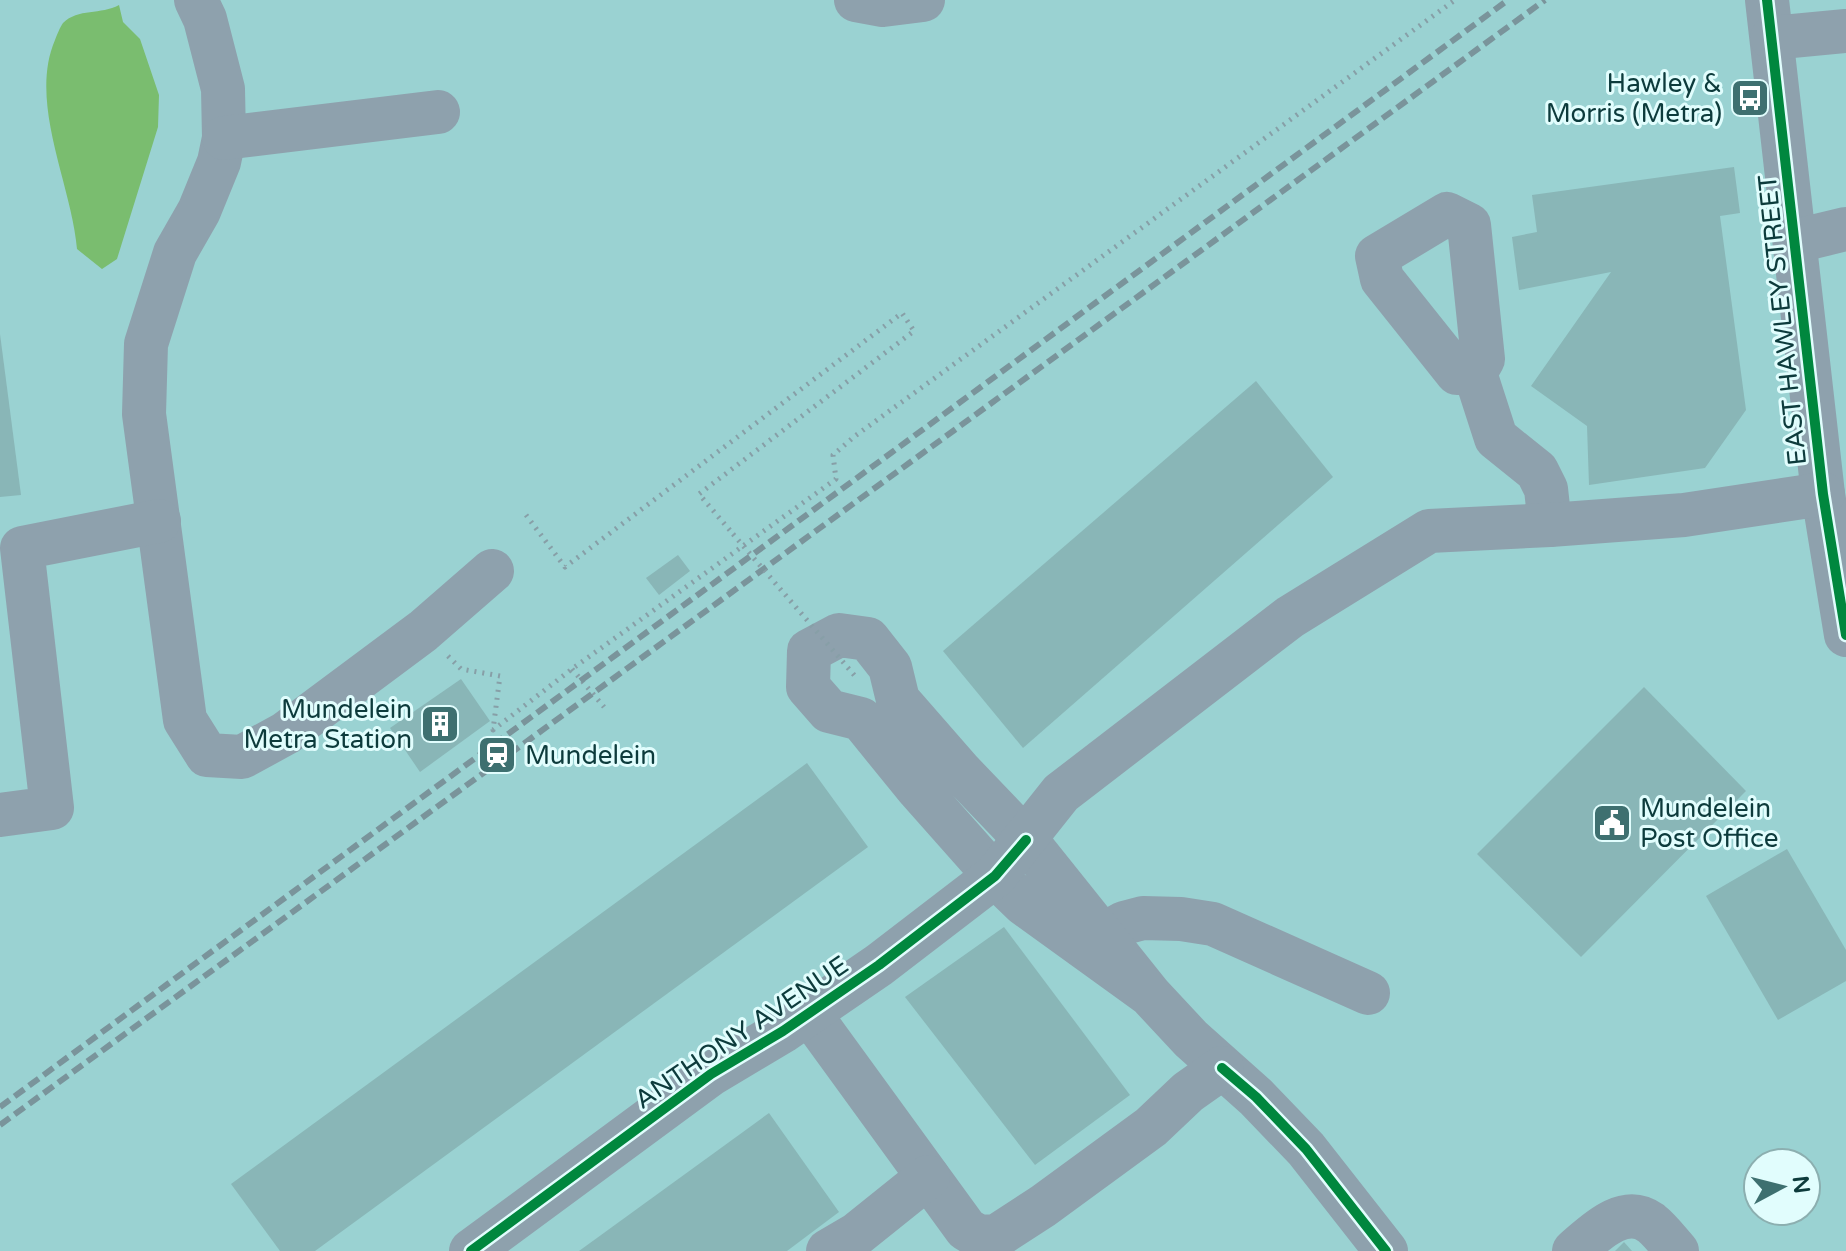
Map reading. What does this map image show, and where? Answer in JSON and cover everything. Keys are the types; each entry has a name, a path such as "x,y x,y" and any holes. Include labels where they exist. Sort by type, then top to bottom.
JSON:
{"street":[{"path":"196,0 205,19 223,89 224,138 219,162 199,211 175,253 146,344 144,414 185,720 207,755 242,757 286,733 423,631 492,571"},
{"path":"856,0 883,5 923,0"},
{"path":"1770,19 1846,31"},
{"name":"EAST HAWLEY STREET","path":"1770,19 1823,494 1846,635"},
{"path":"224,138 438,112"},
{"path":"1796,241 1846,229"},
{"path":"1475,373 1496,438 1537,471 1546,489 1550,525"},
{"name":"ANTHONY AVENUE","path":"471,1251 711,1074 879,965 995,876 1061,793 1278,626 1429,531 1684,515 1823,494"},
{"path":"0,815 52,808 11,549 159,521"},
{"path":"1093,940 1024,904 917,788 861,719 829,711 808,687 809,651 839,635 868,639 890,667 898,700 1026,840 1093,940 1306,1149 1386,1251"},
{"path":"1093,940 1124,923 1143,918 1213,924 1368,993"},
{"path":"809,1013 966,1229 979,1237 997,1236 1043,1206 1151,1127 1188,1092 1222,1068"},
{"path":"830,1251 857,1234 928,1177"},
{"path":"1574,1251 1621,1216 1635,1216 1650,1222 1677,1251"}],"path":[{"path":"423,631 461,669 500,676 493,730 572,669 836,479 833,455 855,436 1455,0"},
{"path":"526,515 565,567 902,313 914,331 699,494 855,676"},
{"path":"572,669 604,707"}],"shaded area":[{"path":"119,5 123,22 140,39 159,95 158,127 117,259 102,269 77,249 74,224 54,144 46,90 48,64 63,23 76,15"}],"building":[{"path":"1734,167 1740,213 1720,216 1746,410 1705,468 1589,485 1587,426 1531,386 1611,272 1519,290 1512,237 1537,232 1532,195"},
{"path":"0,334 21,495 0,497"},
{"path":"1256,381 1333,477 1023,748 943,651"},
{"path":"678,555 690,571 659,595 646,578"},
{"name":"Mundelein Metra Station","path":"461,679 490,721 420,772 390,728"},
{"name":"Mundelein Post Office","path":"1644,687 1746,791 1581,957 1477,854"},
{"path":"807,763 868,847 315,1251 280,1251 231,1184"},
{"path":"1787,849 1846,950 1846,981 1778,1020 1706,896"},
{"path":"1004,927 1130,1095 1035,1165 905,997"},
{"path":"769,1113 839,1212 787,1251 579,1251"},
{"path":"1624,1242 1632,1251 1615,1251"}],"railway":[{"path":"0,1107 1508,0"},
{"path":"0,1125 1545,0"}],"cycle path":[{"path":"1767,0 1823,494 1846,635"},
{"path":"471,1251 711,1074 783,1031 879,965 995,876 1026,840"},
{"path":"1222,1068 1256,1097 1306,1149 1386,1251"}],"place":[{"name":"Hawley & Morris (Metra)","path":"1750,98"},
{"name":"Mundelein Metra Station","path":"440,724"},
{"name":"Mundelein","path":"497,755"},
{"name":"Mundelein Post Office","path":"1612,823"}]}
